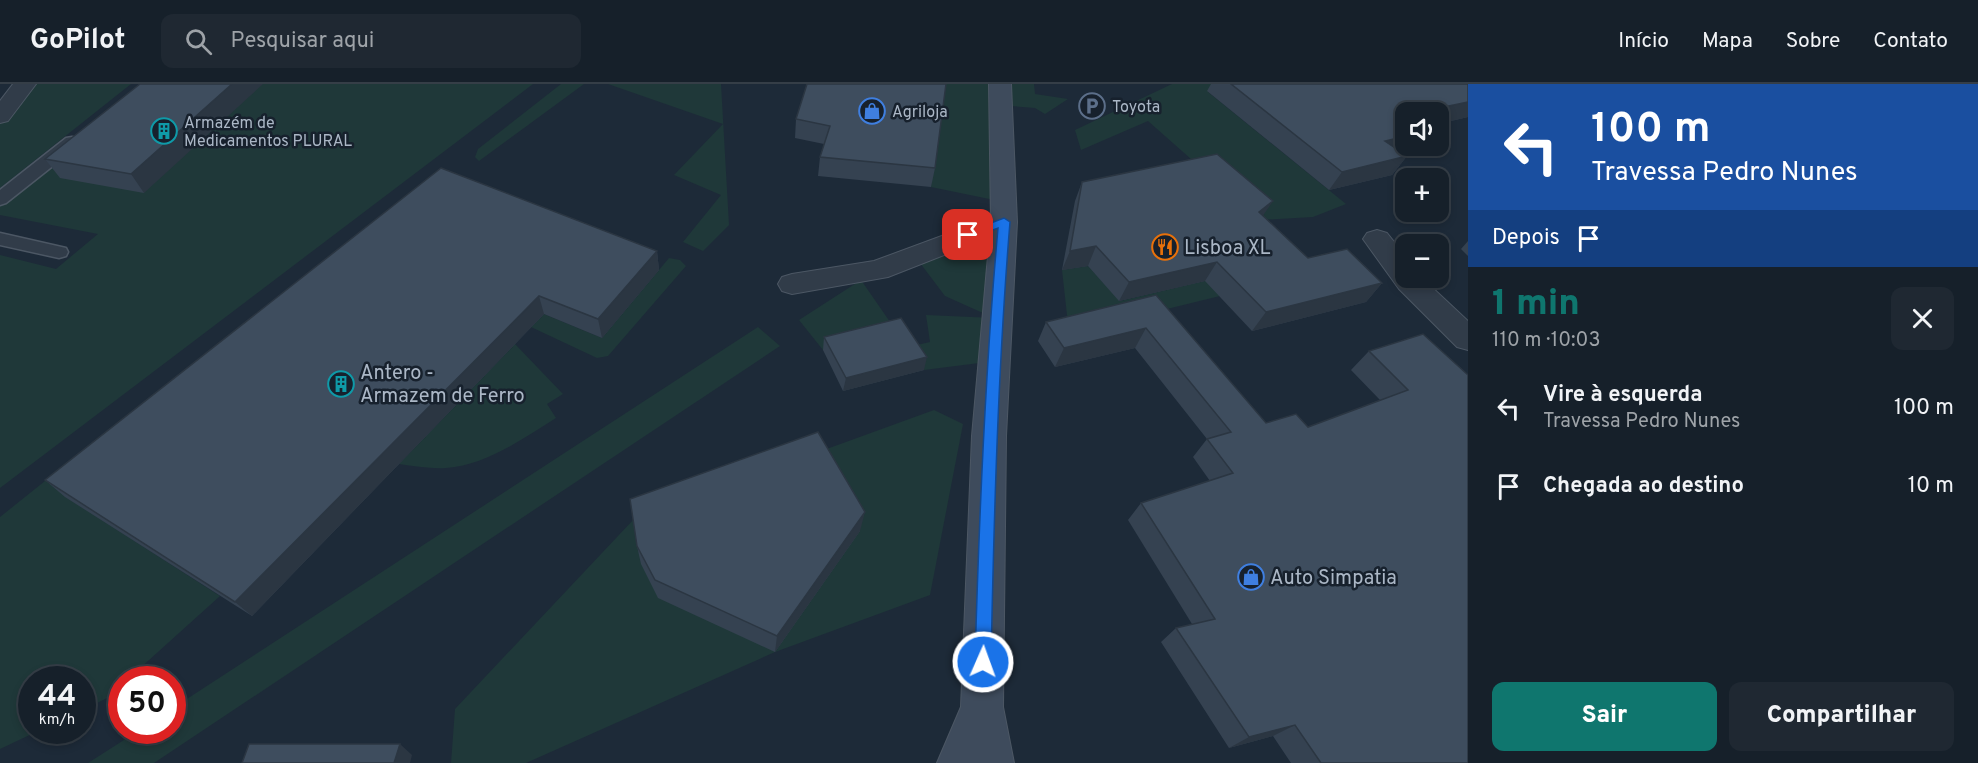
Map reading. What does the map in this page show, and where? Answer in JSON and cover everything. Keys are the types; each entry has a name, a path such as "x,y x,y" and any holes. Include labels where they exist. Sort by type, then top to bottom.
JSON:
{"main road":[{"path":"992,763 982,706 989,436 1004,222 1000,84"},
{"path":"959,763 982,706"}],"street":[{"path":"0,116 25,84"},
{"path":"792,284 878,270 1004,222"},
{"path":"1377,240 1408,282 1468,339"}],"lane":[{"path":"0,199 83,134"},
{"path":"0,239 58,252"}],"green space":[{"path":"25,84 131,84 0,188 0,116"},
{"path":"153,84 533,84 0,488 0,255 56,269 98,234 0,215 0,206"},
{"path":"561,84 584,84 479,161 475,157 478,149"},
{"path":"608,84 721,84 729,225 703,251 683,242 721,195 674,175 723,124"},
{"path":"944,84 1034,84 1035,94 1068,99 1045,114 1035,108 999,105 1004,202 931,187"},
{"path":"1172,84 1244,84 1208,92 1346,204 1313,217 1260,220 1148,121 1081,150 1075,130"},
{"path":"1004,222 995,361 924,370 908,347 930,342 926,315 994,318 945,296 914,255"},
{"path":"669,258 680,260 686,266 608,356 597,358 531,327 544,314 602,338"},
{"path":"1280,263 1293,278 1069,333 1062,270 1088,266 1120,301"},
{"path":"861,280 897,332 823,350 799,320"},
{"path":"758,327 780,346 186,742 186,700"},
{"path":"515,344 563,394 547,404 556,418 504,450 476,462 440,468 399,464"},
{"path":"934,410 963,424 930,595 775,652 526,763 451,763 455,709 634,519"},
{"path":"95,441 66,497 220,596 142,666 108,666 108,698 96,704 96,666 18,666 18,740 0,749 0,517"},
{"path":"118,744 183,744 154,763 88,763"}],"building":[{"path":"140,84 232,84 131,174 45,159"},
{"name":"Agriloja","path":"807,84 946,84 935,168 820,157 830,126 796,119"},
{"path":"1231,84 1468,84 1468,102 1449,106 1449,102 1395,102 1395,139 1385,141 1395,148 1395,156 1407,156 1342,172"},
{"path":"1217,154 1273,201 1259,212 1308,258 1347,249 1382,283 1266,312 1217,262 1129,282 1096,246 1070,251 1082,182"},
{"name":"Antero - Armazem de Ferro","path":"441,168 657,251 598,319 539,296 235,602 45,480"},
{"path":"1156,295 1266,423 1296,414 1308,427 1408,390 1369,351 1423,334 1468,375 1468,763 1321,763 1295,725 1249,737 1176,628 1215,619 1141,503 1233,473 1207,439 1231,432 1146,328 1064,348 1046,322"},
{"path":"901,318 927,357 846,378 824,337"},
{"path":"818,432 865,512 777,636 655,580 637,546 630,499"},
{"path":"249,744 400,744 394,763 242,763"}],"place":[{"name":"Toyota","path":"1092,106"},
{"name":"Agriloja","path":"872,111"},
{"name":"Armazém de Medicamentos PLURAL","path":"164,131"},
{"name":"Lisboa XL","path":"1165,247"},
{"name":"Antero - Armazem de Ferro","path":"341,384"},
{"name":"Auto Simpatia","path":"1251,577"}],"route":[{"path":"968,235 1004,222 989,436 983,662"}]}
